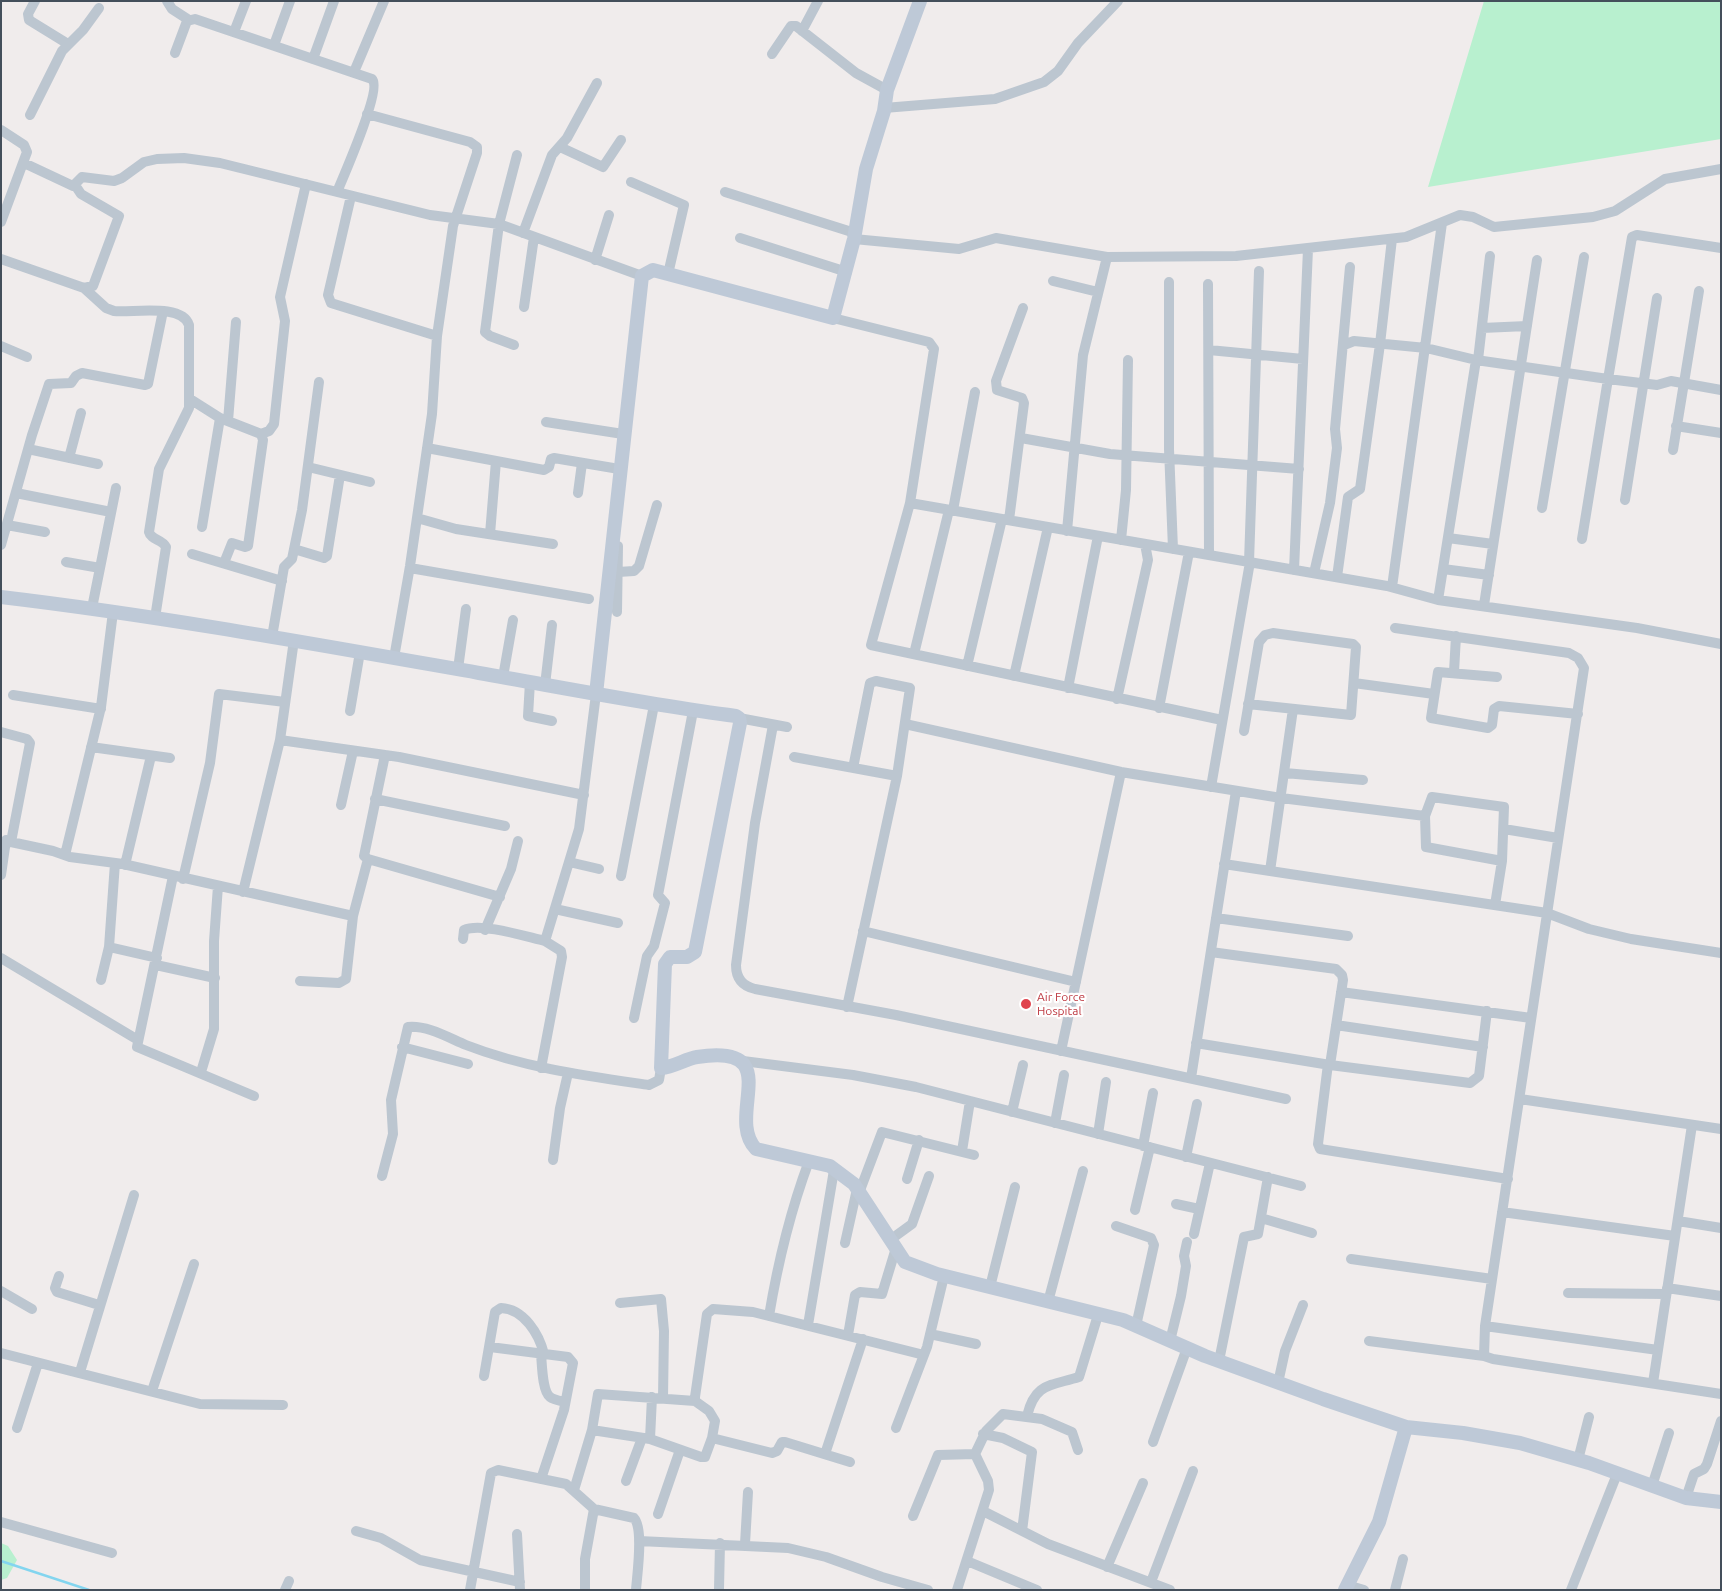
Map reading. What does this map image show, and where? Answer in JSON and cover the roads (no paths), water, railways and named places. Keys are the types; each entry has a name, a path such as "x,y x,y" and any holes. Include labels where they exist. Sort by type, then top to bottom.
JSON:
{"street":[{"path":"35,1 28,14 29,20 68,44"},
{"path":"167,1 172,9 189,20 195,19 372,78 375,82 367,114 337,192"},
{"path":"234,32 246,1"},
{"path":"274,46 290,1"},
{"path":"313,59 334,1"},
{"path":"354,72 384,1"},
{"path":"802,31 818,1"},
{"path":"833,318 855,236 866,169 884,108 887,90 920,1"},
{"path":"884,108 995,99 1044,82 1058,71 1078,43 1118,1"},
{"path":"30,115 62,52 83,30 99,8"},
{"path":"175,53 189,20"},
{"path":"772,54 791,26 796,26 856,73 887,90"},
{"path":"523,233 552,155 567,138 597,83"},
{"path":"367,114 474,144 478,153 456,220 452,226 437,336 432,414 410,568 394,658"},
{"path":"1,130 24,145 27,152 1,222"},
{"path":"560,147 603,167 621,140"},
{"path":"514,345 490,336 485,332 499,224 517,155"},
{"path":"24,163 71,186 75,185 82,177 105,181 122,178 150,160 184,158 220,163 456,220 499,224 642,276 653,270 929,342 934,349 910,503 871,645 1158,708 1222,720"},
{"path":"725,192 855,236 959,249 996,238 1107,257 1236,256 1392,239 1414,234 1460,216 1473,218 1494,227 1593,217 1615,211 1665,179 1721,169"},
{"path":"631,182 684,205 668,274"},
{"path":"260,434 270,430 274,424 285,321 280,297 306,184"},
{"path":"75,185 81,194 120,216 93,286 84,288"},
{"path":"351,196 329,299 334,305 437,336"},
{"path":"595,260 609,215"},
{"path":"1392,587 1442,223"},
{"path":"1582,540 1632,238 1637,236 1721,248"},
{"path":"524,307 534,237"},
{"path":"740,238 846,272"},
{"path":"1336,577 1348,497 1360,489 1392,239"},
{"path":"1294,570 1308,249"},
{"path":"1438,600 1482,328 1490,256"},
{"path":"1067,531 1083,355 1107,257"},
{"path":"1542,508 1584,257"},
{"path":"1,259 84,288 106,308 114,312 163,311 183,317 189,325 190,399 185,419 159,469 149,532 151,537 163,543 166,547 155,618"},
{"path":"1484,605 1526,326 1538,260"},
{"path":"1314,573 1331,494 1337,448 1335,429 1350,267"},
{"path":"1210,787 1249,562 1259,271"},
{"path":"545,942 579,828 584,795 642,276"},
{"path":"1053,280 1098,292"},
{"path":"1169,282 1169,460 1173,549"},
{"path":"1208,284 1207,462 1209,555"},
{"path":"1672,450 1699,291"},
{"path":"1625,500 1657,298"},
{"path":"968,666 1006,520 1021,438 1024,400 1000,392 995,385 1023,308"},
{"path":"1,545 47,387 52,382 71,382 82,373 145,386 148,384 163,311"},
{"path":"202,527 224,419 236,322"},
{"path":"1482,328 1526,326"},
{"path":"1344,345 1354,341 1426,348 1477,360 1657,386 1671,381 1721,390"},
{"path":"1,346 27,357"},
{"path":"1209,350 1304,359"},
{"path":"1121,540 1126,490 1128,360"},
{"path":"272,636 284,567 292,559 294,549 308,467 319,382"},
{"path":"914,654 951,510 975,392"},
{"path":"190,399 224,419 260,434 263,440 248,546 245,547 232,543 224,564"},
{"path":"70,458 81,413"},
{"path":"546,422 623,434"},
{"path":"1676,426 1721,433"},
{"path":"1021,438 1169,460 1299,469"},
{"path":"427,448 544,470 549,467 552,459 619,469"},
{"path":"28,449 98,464"},
{"path":"490,534 496,461"},
{"path":"578,494 582,463"},
{"path":"308,467 370,482"},
{"path":"294,549 324,558 327,556 340,475"},
{"path":"92,608 116,488"},
{"path":"16,493 111,512"},
{"path":"910,503 1392,587 1438,600 1637,628 1721,644"},
{"path":"618,572 634,571 639,566 657,505"},
{"path":"417,518 456,529 553,544"},
{"path":"617,612 618,520"},
{"path":"7,525 45,532"},
{"path":"1014,676 1048,527"},
{"path":"1068,688 1098,536"},
{"path":"1448,538 1493,544"},
{"path":"1117,699 1148,560 1145,544"},
{"path":"1158,708 1190,552"},
{"path":"192,554 282,581"},
{"path":"66,562 100,568"},
{"path":"410,568 589,599"},
{"path":"1443,568 1489,575"},
{"path":"1,597 92,608 272,636 654,705 736,716 787,727"},
{"path":"458,669 466,609"},
{"path":"65,855 101,709 113,612"},
{"path":"503,677 513,620"},
{"path":"545,685 552,625"},
{"path":"1395,628 1554,650 1578,658 1584,668 1485,1326 1484,1356"},
{"path":"1244,731 1248,704 1259,642 1268,633 1355,645 1351,715 1248,704"},
{"path":"1454,672 1456,636"},
{"path":"243,892 280,740 294,640"},
{"path":"350,711 360,652"},
{"path":"1497,677 1438,672 1431,718 1488,728 1492,725 1494,709 1499,706 1578,714"},
{"path":"848,1007 897,776 910,688 872,681 870,683 853,768"},
{"path":"530,682 528,716 552,721"},
{"path":"1354,682 1434,694"},
{"path":"254,1096 201,1072 139,1048 138,1040 156,961 210,763 219,694 285,702"},
{"path":"13,695 101,709"},
{"path":"621,876 654,705"},
{"path":"1270,871 1294,709"},
{"path":"634,1018 647,956 654,946 665,903 658,895 693,710"},
{"path":"382,1176 393,1134 392,1100 402,1047 406,1029 411,1027 429,1030 485,1052 542,1068 649,1086 659,1080 665,964 670,957 687,957 695,952 739,718"},
{"path":"906,724 1121,772 1281,798 1425,816"},
{"path":"773,725 755,822 736,971 742,983 747,987 1286,1099"},
{"path":"1,732 23,737 28,739 30,743 6,840 1,875"},
{"path":"280,740 385,755 584,795"},
{"path":"91,747 170,758"},
{"path":"341,805 353,750"},
{"path":"385,755 363,853 368,859 500,897"},
{"path":"101,980 109,946 120,864 151,756"},
{"path":"794,757 897,776"},
{"path":"1061,1051 1121,772"},
{"path":"1285,773 1362,780"},
{"path":"1191,1078 1236,791"},
{"path":"1495,905 1502,861 1506,810 1501,805 1435,796 1429,800 1425,816 1424,845 1429,849 1502,861"},
{"path":"375,799 506,826"},
{"path":"1504,829 1558,838"},
{"path":"6,840 65,855 120,864 354,916"},
{"path":"485,930 500,897 518,841"},
{"path":"300,981 344,982 354,916 368,859"},
{"path":"569,862 599,869"},
{"path":"1224,864 1547,913 1603,932 1721,953"},
{"path":"201,1072 214,1034 214,941 218,886"},
{"path":"555,909 618,923"},
{"path":"1216,918 1348,936"},
{"path":"463,939 463,933 467,929 485,930 545,942 561,951 562,957 542,1068"},
{"path":"864,931 1076,982"},
{"path":"109,946 215,978"},
{"path":"1211,952 1336,969 1342,975 1318,1144 1320,1149 1508,1179"},
{"path":"1,958 138,1040"},
{"path":"1341,992 1532,1018"},
{"path":"1196,1043 1329,1064 1470,1083 1479,1076 1487,1012"},
{"path":"1336,1025 1483,1047"},
{"path":"402,1047 468,1064"},
{"path":"661,1068 697,1057 734,1057 743,1061 852,1075 916,1087 1301,1186"},
{"path":"743,1061 748,1072 747,1126 750,1143 756,1149 809,1161 834,1170 858,1191 880,1220 893,1244 906,1262 944,1276 1123,1320 1219,1361 1406,1427 1463,1433 1520,1444 1578,1460 1686,1498 1721,1502"},
{"path":"1012,1112 1023,1065"},
{"path":"553,1160 560,1108 568,1073"},
{"path":"1055,1123 1064,1075"},
{"path":"1098,1134 1106,1082"},
{"path":"1135,1210 1153,1093"},
{"path":"1520,1099 1721,1129"},
{"path":"962,1151 970,1101"},
{"path":"1186,1157 1197,1104"},
{"path":"1652,1383 1692,1125"},
{"path":"845,1243 858,1191 882,1132 974,1155"},
{"path":"907,1179 919,1140"},
{"path":"769,1316 790,1214 809,1161"},
{"path":"1170,1341 1186,1266 1184,1256 1191,1238 1210,1163"},
{"path":"808,1325 834,1170"},
{"path":"1048,1302 1083,1171"},
{"path":"848,1335 855,1295 860,1292 882,1294 893,1244 912,1224 929,1176"},
{"path":"1219,1361 1244,1237 1258,1236 1268,1177"},
{"path":"990,1287 1015,1187"},
{"path":"80,1372 134,1195"},
{"path":"1176,1204 1199,1209"},
{"path":"1502,1212 1675,1236"},
{"path":"1261,1218 1312,1233"},
{"path":"1678,1221 1721,1228"},
{"path":"1116,1226 1151,1238 1154,1244 1136,1326"},
{"path":"1351,1259 1492,1279"},
{"path":"152,1390 194,1264"},
{"path":"59,1276 55,1288 57,1292 99,1305"},
{"path":"896,1428 924,1355 944,1276"},
{"path":"1,1291 32,1309"},
{"path":"1568,1293 1667,1291 1721,1296"},
{"path":"620,1303 661,1299 664,1331 663,1398"},
{"path":"1278,1383 1285,1351 1304,1305"},
{"path":"484,1376 495,1312 501,1308 507,1308 518,1313 536,1333 542,1354 547,1394 552,1399 565,1402"},
{"path":"695,1401 708,1311 713,1309 746,1310 924,1355"},
{"path":"1027,1416 1031,1401 1041,1388 1079,1377 1098,1315"},
{"path":"1485,1326 1658,1350"},
{"path":"930,1334 976,1344"},
{"path":"825,1454 862,1339"},
{"path":"1369,1341 1484,1356 1493,1359 1721,1394"},
{"path":"490,1347 568,1357 572,1360 565,1402 541,1479"},
{"path":"1153,1442 1187,1348"},
{"path":"1,1353 207,1404 283,1405"},
{"path":"17,1428 38,1363"},
{"path":"574,1490 592,1430 598,1394 695,1401 709,1411 715,1421 712,1438 705,1457 646,1438 592,1430"},
{"path":"626,1481 646,1438 652,1397"},
{"path":"957,1590 983,1511 989,1486 975,1454 983,1434 1003,1414 1027,1416 1050,1421 1069,1429 1074,1435 1078,1450"},
{"path":"1578,1460 1590,1417"},
{"path":"1686,1498 1694,1474 1706,1467 1721,1421"},
{"path":"1364,1590 1346,1587 1379,1522 1406,1427"},
{"path":"1652,1486 1669,1433"},
{"path":"983,1434 1011,1440 1032,1452 1022,1531"},
{"path":"712,1438 772,1453 777,1451 782,1442 785,1442 850,1462"},
{"path":"658,1514 680,1450"},
{"path":"913,1516 938,1455 975,1454"},
{"path":"470,1590 491,1473 498,1470 566,1484 594,1510 634,1518 639,1526 636,1590"},
{"path":"1151,1582 1193,1471"},
{"path":"1571,1590 1617,1474"},
{"path":"1107,1567 1143,1483"},
{"path":"745,1544 748,1492"},
{"path":"585,1590 585,1559 594,1510"},
{"path":"983,1511 1022,1531 1107,1567 1170,1590"},
{"path":"1,1522 112,1553"},
{"path":"356,1531 381,1538 420,1560 520,1586 517,1534"},
{"path":"639,1541 745,1544 812,1553 928,1590"},
{"path":"719,1589 720,1543"},
{"path":"1395,1590 1402,1559"},
{"path":"967,1561 1037,1590"},
{"path":"1137,1590 1140,1578"}],"waterway":[{"path":"1,1561 89,1590"}],"place":[{"name":"Air Force Hospital","path":"1026,1004"}]}
